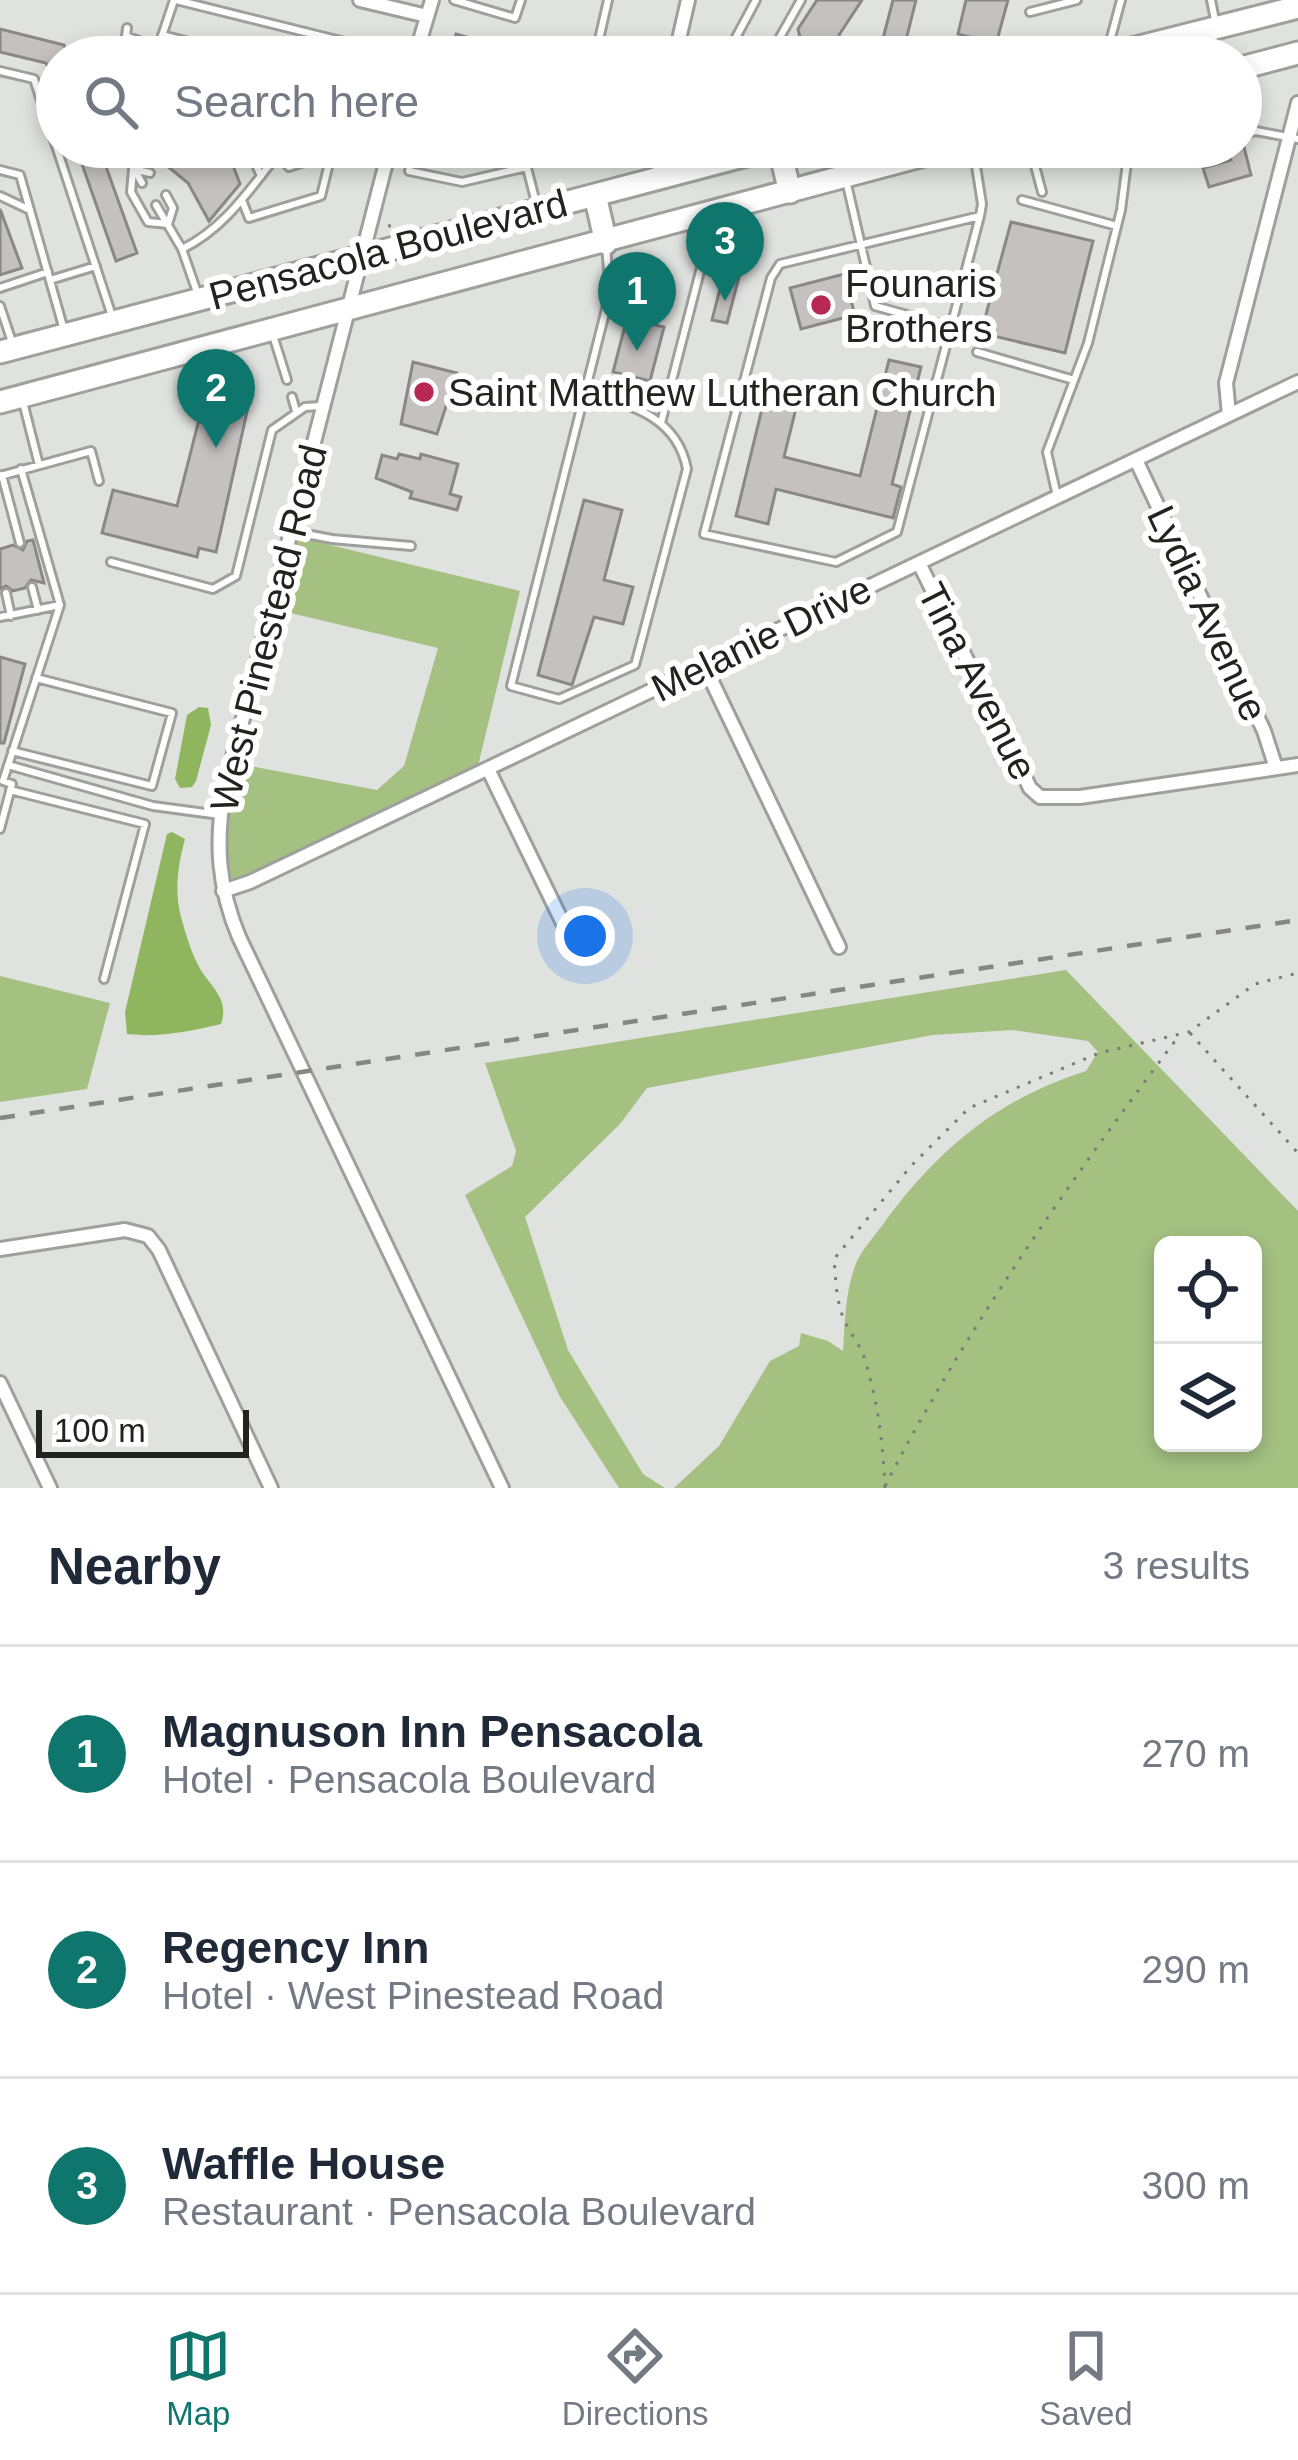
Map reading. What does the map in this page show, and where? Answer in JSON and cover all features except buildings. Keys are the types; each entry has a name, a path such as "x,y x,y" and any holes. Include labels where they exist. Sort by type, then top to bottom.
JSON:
{"main road":[{"path":"1184,36 1286,6"},
{"path":"1262,62 1298,53"},
{"name":"Pensacola Boulevard","path":"7,350 690,168"},
{"path":"784,168 790,192"},
{"name":"Pensacola Boulevard","path":"11,399 878,168"},
{"path":"595,195 606,243"}],"street":[{"path":"360,0 427,16"},
{"path":"421,36 432,0"},
{"path":"679,36 688,0"},
{"path":"1229,415 1226,383 1294,138 1298,104"},
{"name":"West Pinestead Road","path":"384,168 220,815 218,850 224,891 239,937 502,1488"},
{"path":"659,168 661,177"},
{"name":"Melanie Drive","path":"224,891 1298,382"},
{"name":"Lydia Avenue","path":"1136,460 1264,731 1276,768"},
{"name":"Tina Avenue","path":"919,563 1030,788 1040,797 1080,797 1276,768"},
{"path":"704,665 839,947"},
{"path":"1276,768 1298,765"},
{"path":"488,769 576,950"},
{"path":"0,1249 125,1229 148,1237 159,1250 272,1488"},
{"path":"0,1383 50,1488"}],"lane":[{"path":"166,36 162,35 175,0 321,36"},
{"path":"454,0 515,18 520,0"},
{"path":"600,36 608,0"},
{"path":"737,36 756,0"},
{"path":"781,36 801,0"},
{"path":"1034,0 1030,12 1077,0"},
{"path":"1110,36 1121,0"},
{"path":"1211,0 1216,28"},
{"path":"126,36 127,28"},
{"path":"0,71 34,80 36,86"},
{"path":"1262,135 1294,138"},
{"path":"63,168 113,321"},
{"path":"257,168 260,176"},
{"path":"182,248 202,239 267,168"},
{"path":"242,200 249,218 321,196 328,168"},
{"path":"410,168 462,182 523,168"},
{"path":"527,168 538,209"},
{"path":"977,168 980,216 897,532 836,562 704,534 771,278 780,264 980,216"},
{"path":"1036,168 1042,192"},
{"path":"1057,496 1047,452 1088,343 1127,168"},
{"path":"133,169 150,173"},
{"path":"133,169 142,183"},
{"path":"133,169 131,192 148,222 168,224"},
{"path":"0,170 20,175 65,334"},
{"path":"845,177 874,307 950,327"},
{"path":"166,195 173,208 168,224"},
{"path":"0,196 29,209"},
{"path":"1022,200 1117,226"},
{"path":"157,206 182,248 200,298"},
{"path":"661,423 706,248 703,216"},
{"path":"585,392 642,408 661,423 684,454 687,469 634,665 560,698 511,686 585,392 610,293 606,243"},
{"path":"0,288 96,266"},
{"path":"0,306 7,350"},
{"path":"271,329 287,380"},
{"path":"977,352 1074,380"},
{"path":"292,398 296,411"},
{"path":"11,399 39,465"},
{"path":"111,562 213,589 236,576 272,430 296,411 323,406"},
{"path":"20,543 1,475 91,451 99,481"},
{"path":"0,829 12,784 1,781 60,605 21,470"},
{"path":"290,530 411,546"},
{"path":"32,586 38,610"},
{"path":"6,593 11,616"},
{"path":"0,617 60,605"},
{"path":"13,752 152,786 172,712 36,678"},
{"path":"8,765 153,806 220,815"},
{"path":"10,790 145,824 104,980"}],"path":[{"path":"388,226 398,225"},
{"path":"885,1488 874,1389 862,1349 844,1321 834,1259 911,1166 969,1108 1099,1053 1189,1032 1255,984 1298,973"},
{"path":"1189,1032 1298,1153"},
{"path":"885,1488 1004,1282 1077,1171 1179,1036"}],"shaded area":[{"path":"297,537 520,591 478,766 230,882 226,833 240,764 377,790 404,766 438,648 278,610"},
{"path":"199,707 208,708 211,725 196,781 192,787 180,788 175,779 187,715"},
{"path":"167,834 185,839 178,878 181,917 195,959 222,1002 223,1016 221,1024 199,1029 127,1034 125,1012"},
{"path":"1066,970 1298,1211 1298,1488 674,1488 719,1446 770,1361 799,1346 801,1333 843,1351 851,1279 871,1239 926,1172 972,1130 1025,1096 1086,1071 1098,1052 1088,1041 1013,1030 933,1035 647,1088 620,1124 525,1217 568,1350 643,1474 665,1488 619,1488 560,1397 465,1195 512,1166 516,1151 485,1063"},
{"path":"0,976 110,1003 87,1089 0,1102"}],"railway":[{"path":"0,1118 1298,920"}],"place":[{"name":"Waffle House","path":"725,301"},
{"name":"Founaris Brothers","path":"821,305"},
{"name":"Magnuson Inn Pensacola","path":"637,351"},
{"name":"Saint Matthew Lutheran Church","path":"424,392"},
{"name":"Regency Inn","path":"216,448"}]}
